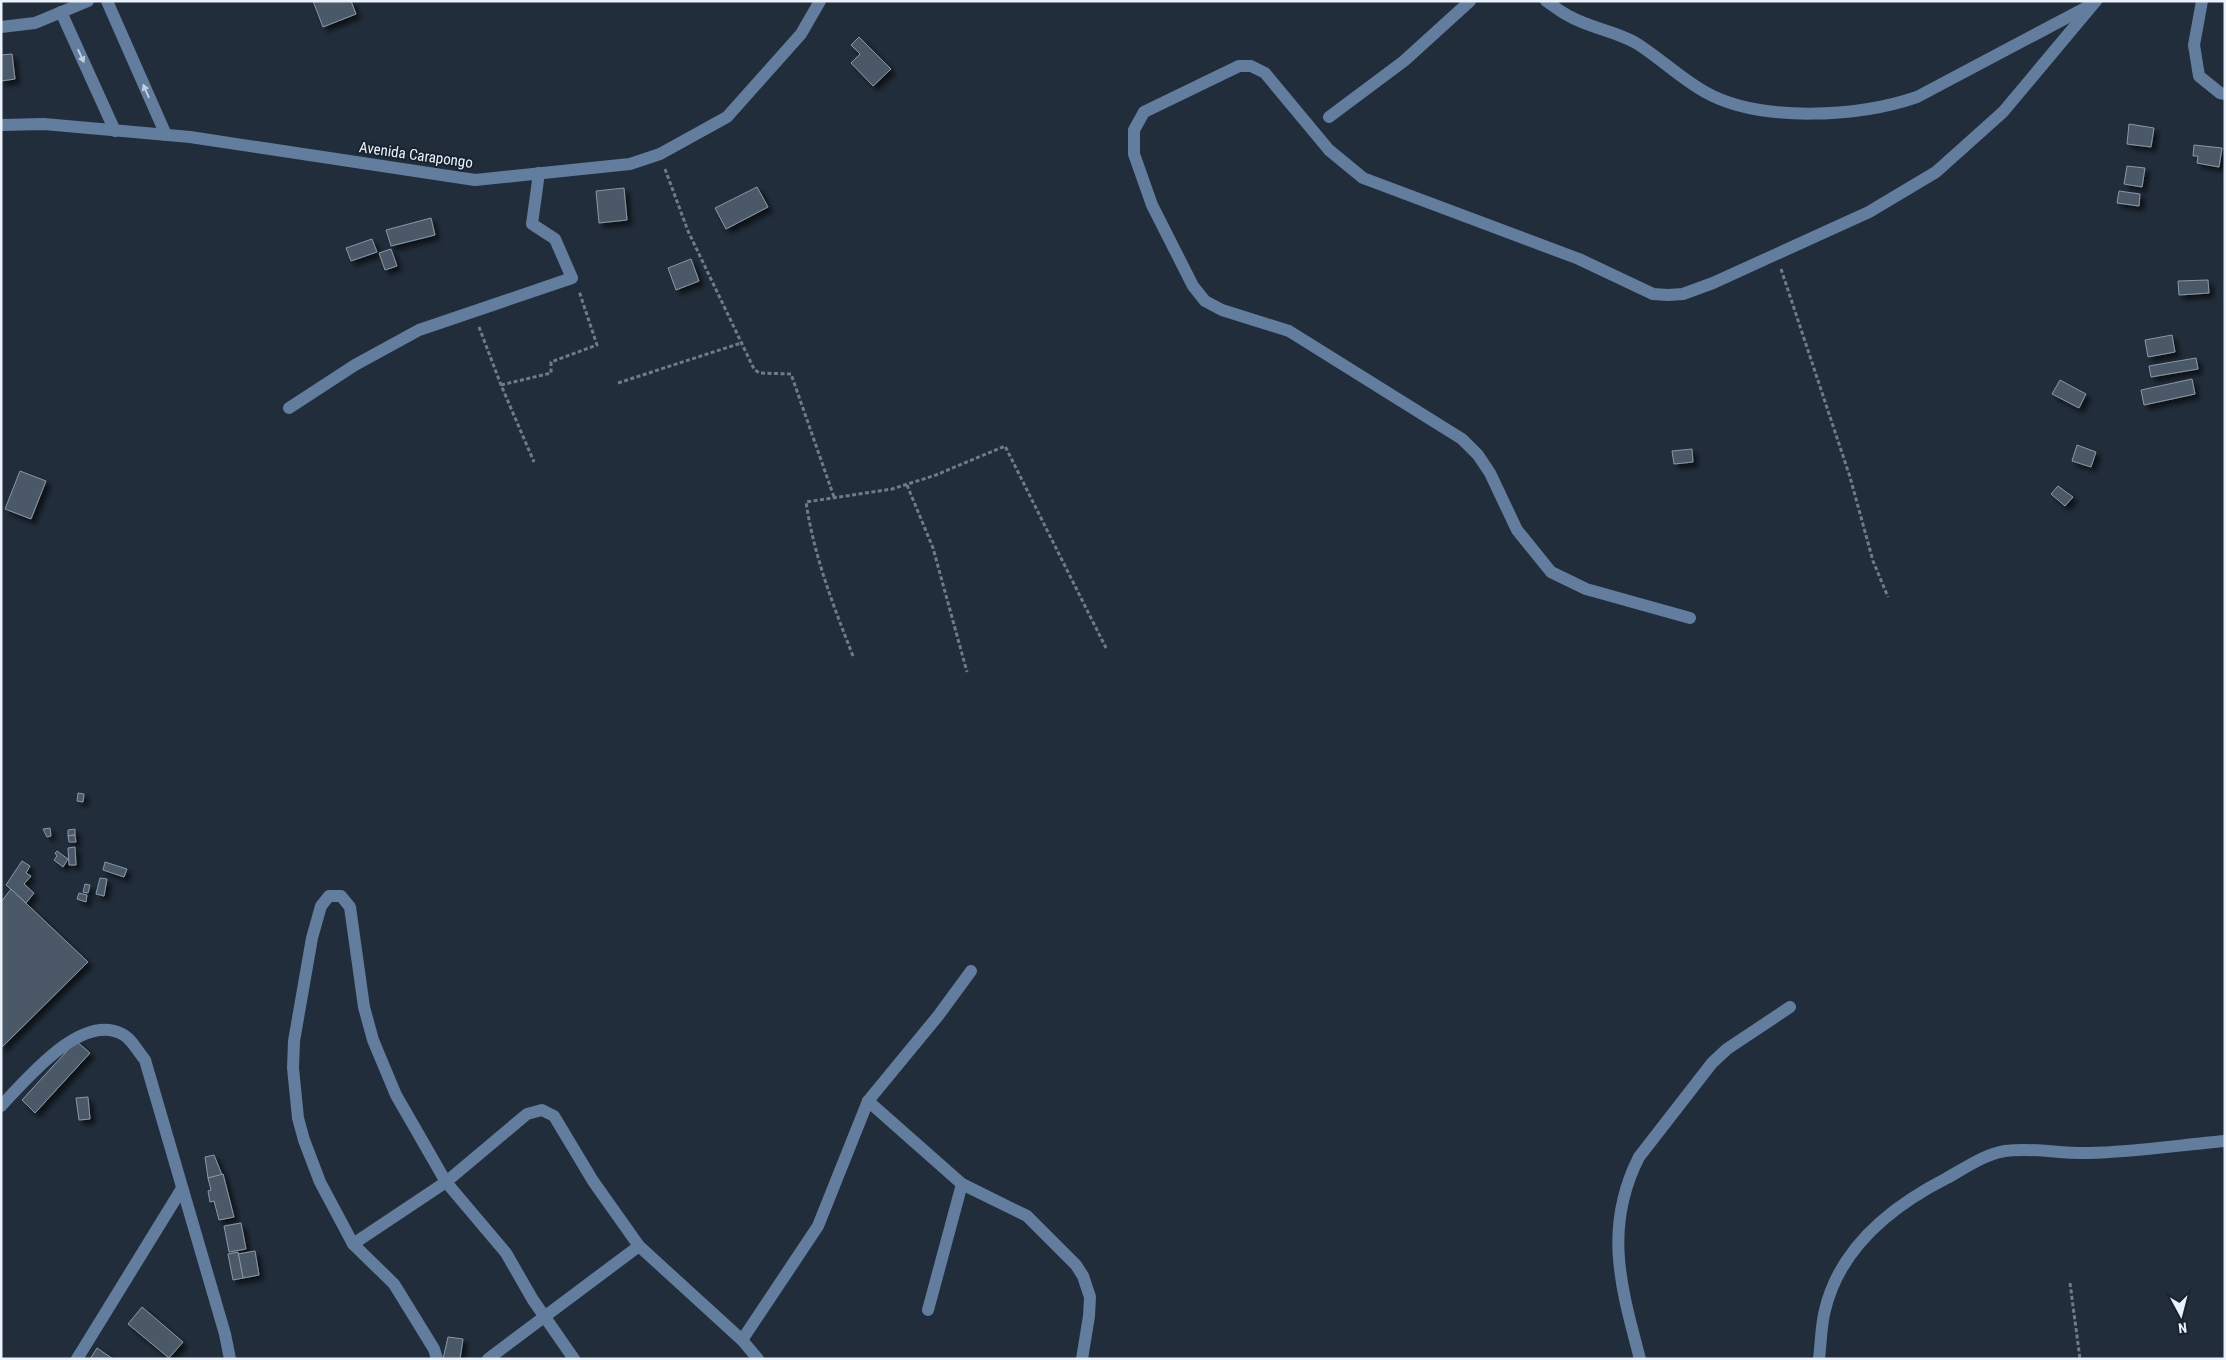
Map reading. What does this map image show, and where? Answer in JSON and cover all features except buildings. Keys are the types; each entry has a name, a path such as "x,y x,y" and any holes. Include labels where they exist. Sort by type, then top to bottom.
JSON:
{"street":[{"path":"1,27 35,23 88,1"},
{"path":"107,1 166,135"},
{"name":"Avenida Carapongo","path":"1,125 44,124 166,135 475,180 630,164 660,154 727,117 801,34 820,1"},
{"path":"1329,117 1404,61 1470,1"},
{"path":"1546,1 1569,16 1634,42 1705,92 1759,110 1815,114 1871,109 1917,97 2095,2"},
{"path":"1690,618 1586,589 1551,572 1517,530 1490,473 1478,455 1462,439 1289,331 1222,310 1205,301 1193,286 1160,222 1134,154 1134,130 1144,112 1240,66 1251,66 1265,73 1329,150 1363,178 1579,259 1653,294 1683,294 1869,212 1936,172 2003,112 2095,2"},
{"path":"2200,3 2194,45 2199,76 2220,93 2225,94"},
{"path":"61,12 115,131"},
{"path":"289,408 356,365 420,330 572,278 555,239 532,224 539,174"},
{"path":"437,1359 434,1349 394,1284 353,1244 311,1161 300,1125 295,1096 294,1041 303,976 321,906 329,896 341,896 350,907 364,1007 374,1040 396,1095 446,1182 506,1253 545,1318 574,1359"},
{"path":"742,1340 818,1226 868,1100 938,1016 972,971"},
{"path":"1640,1359 1621,1288 1618,1240 1622,1198 1632,1170 1639,1157 1712,1063 1727,1049 1790,1007"},
{"path":"1,1106 48,1058 74,1037 105,1030 123,1034 144,1060 222,1325 230,1359"},
{"path":"868,1100 962,1184 1027,1216 1076,1265 1088,1288 1090,1307 1082,1359"},
{"path":"353,1244 446,1182 527,1114 537,1110 548,1112 554,1116 594,1181 639,1246 669,1276 742,1340 758,1359"},
{"path":"1819,1359 1824,1311 1840,1269 1852,1250 1882,1219 1915,1194 1989,1156 2004,1151 2100,1153 2225,1141"},
{"path":"928,1310 962,1184"},
{"path":"77,1359 181,1190"},
{"path":"488,1359 639,1246"}],"path":[{"path":"665,170 688,231 754,369 759,373 791,374 834,496"},
{"path":"1779,265 1850,477 1872,561 1888,597"},
{"path":"501,386 552,373 551,362 597,345 576,282"},
{"path":"476,318 501,386 534,462"},
{"path":"618,384 741,342"},
{"path":"853,656 822,576 811,535 806,502 907,485 1005,446 1106,648"},
{"path":"907,485 933,548 967,672"},
{"path":"2070,1283 2080,1359"}]}
